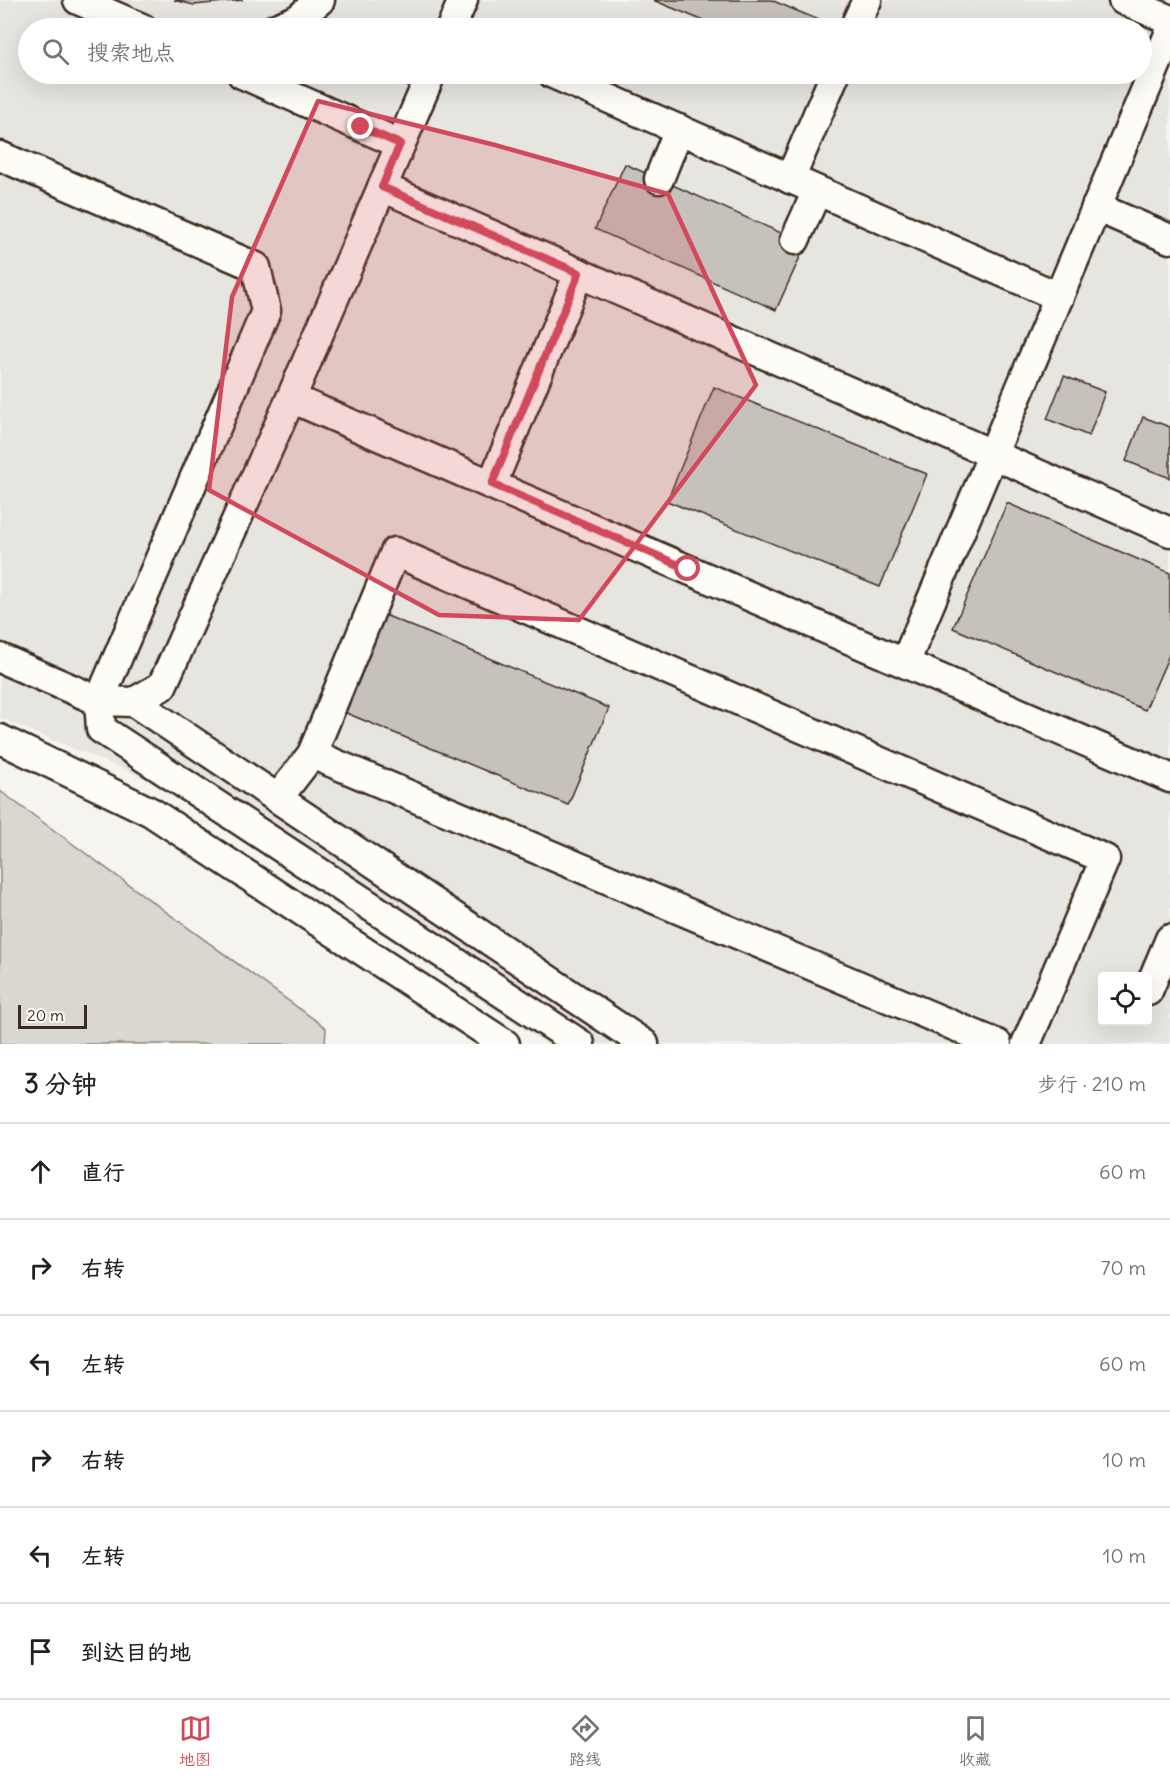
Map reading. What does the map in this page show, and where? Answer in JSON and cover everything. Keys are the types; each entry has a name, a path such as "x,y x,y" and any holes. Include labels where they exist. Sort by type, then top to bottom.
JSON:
{"street":[{"path":"78,0 119,18"},
{"path":"299,18 320,0"},
{"path":"455,18 463,0"},
{"path":"859,18 867,0"},
{"path":"1123,0 1170,20"},
{"path":"1152,75 1170,32"},
{"path":"265,84 400,144"},
{"path":"0,658 99,701 134,702 162,686 291,398 427,84"},
{"path":"576,84 1059,297"},
{"path":"790,179 831,84"},
{"path":"905,663 1148,84"},
{"path":"659,179 679,129"},
{"path":"0,156 256,267 266,311 99,701 101,729 580,1044"},
{"path":"382,187 1170,532"},
{"path":"795,240 817,190"},
{"path":"1096,207 1170,239"},
{"path":"492,484 579,273"},
{"path":"291,398 905,663 1168,772"},
{"path":"278,798 312,753 395,552 1104,859 1026,1044"},
{"path":"134,702 644,1044"},
{"path":"0,739 150,812 505,1044"},
{"path":"312,753 997,1044"},
{"path":"1152,982 1170,939"},
{"path":"1152,993 1170,1002"}],"highlighted area":[{"path":"318,101 495,145 668,194 756,385 579,620 439,615 209,490 232,297"}],"shaded area":[{"path":"0,0 1170,0 1170,1044 546,1044 154,782 0,718"},
{"path":"0,791 326,1028 325,1044 0,1044"}],"building":[{"path":"174,0 243,0 194,5"},
{"path":"653,0 771,0 814,18 697,18"},
{"path":"625,164 806,244 776,310 595,229"},
{"path":"1064,376 1105,392 1089,436 1047,419"},
{"path":"714,387 927,474 880,587 667,501"},
{"path":"1143,417 1170,427 1170,478 1126,461"},
{"path":"1007,503 1170,573 1170,653 1145,710 953,628"},
{"path":"380,613 609,708 568,805 339,710"}],"route":[{"path":"361,127 400,144 382,187 579,273 492,484 688,569"}]}
